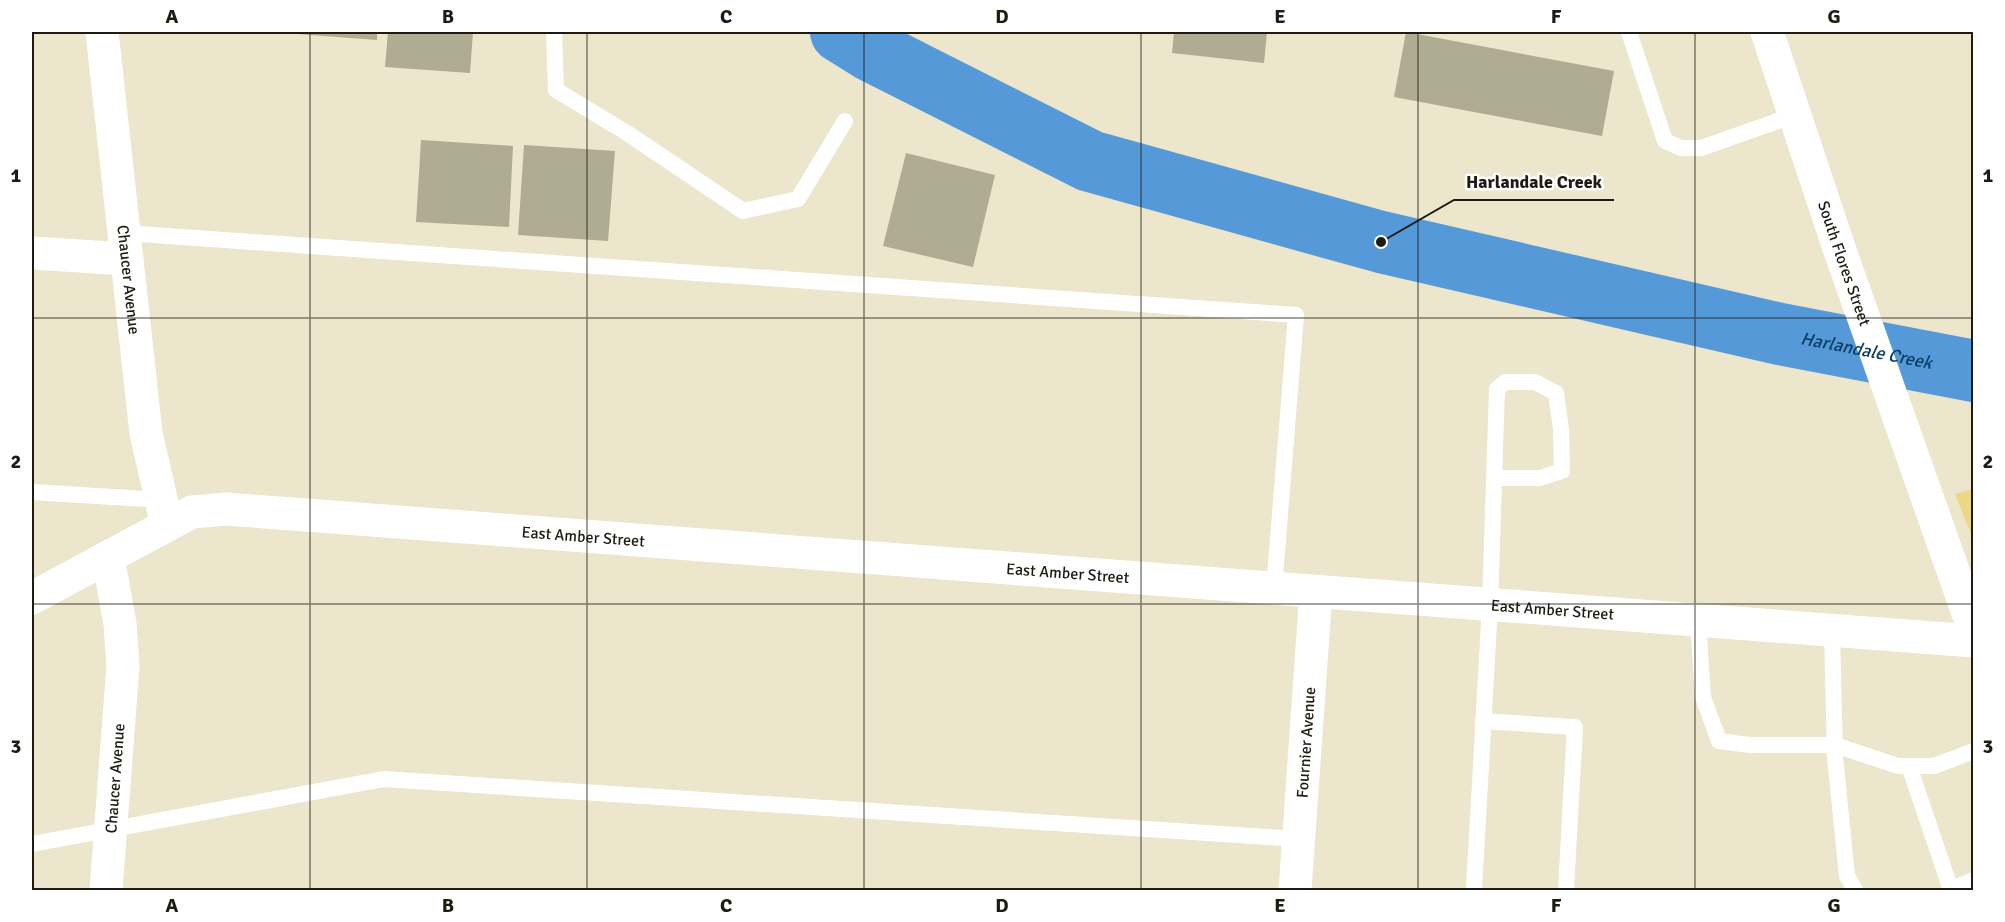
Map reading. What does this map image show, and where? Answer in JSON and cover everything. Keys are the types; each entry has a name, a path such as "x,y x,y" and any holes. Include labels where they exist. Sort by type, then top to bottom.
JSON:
{"street":[{"name":"Chaucer Avenue","path":"102,32 146,433 164,512"},
{"name":"South Flores Street","path":"1767,32 1839,248 1974,630"},
{"path":"32,253 125,246"},
{"name":"East Amber Street","path":"108,557 164,512 226,509 1974,641"},
{"name":"Chaucer Avenue","path":"106,891 123,666 120,624 108,557"},
{"path":"32,598 108,557"},
{"name":"Fournier Avenue","path":"1294,891 1316,592"}],"lane":[{"path":"554,32 556,90 627,133 743,211 798,199 846,121"},
{"path":"1629,32 1665,141 1681,148 1701,148 1795,115"},
{"path":"125,246 1296,315 1274,589"},
{"path":"1473,891 1490,605 1494,478 1497,389 1505,382 1535,382 1556,393 1561,429 1562,471 1540,478 1494,478"},
{"path":"32,492 164,512"},
{"path":"1698,621 1703,697 1719,741 1749,745 1835,745 1898,766 1934,766 1974,751"},
{"path":"1832,631 1835,745 1848,876 1855,891"},
{"path":"1483,721 1575,727 1566,891"},
{"path":"1909,766 1950,890 1974,880"},
{"path":"32,844 384,779 1298,839"}],"shaded area":[{"path":"1974,489 1973,539 1955,494"}],"building":[{"path":"377,32 377,40 284,33"},
{"path":"388,32 473,32 470,73 385,67"},
{"path":"1174,32 1267,32 1264,63 1172,53"},
{"path":"1406,32 1614,71 1602,136 1394,97"},
{"path":"421,140 513,146 509,227 416,222"},
{"path":"524,145 615,151 608,241 518,235"},
{"path":"906,153 995,175 973,267 883,246"}],"waterway":[{"name":"Harlandale Creek","path":"841,32 870,50 1090,161 1381,242 1780,334 1974,371"}],"place":[{"name":"Harlandale Creek","path":"1381,242"}]}
